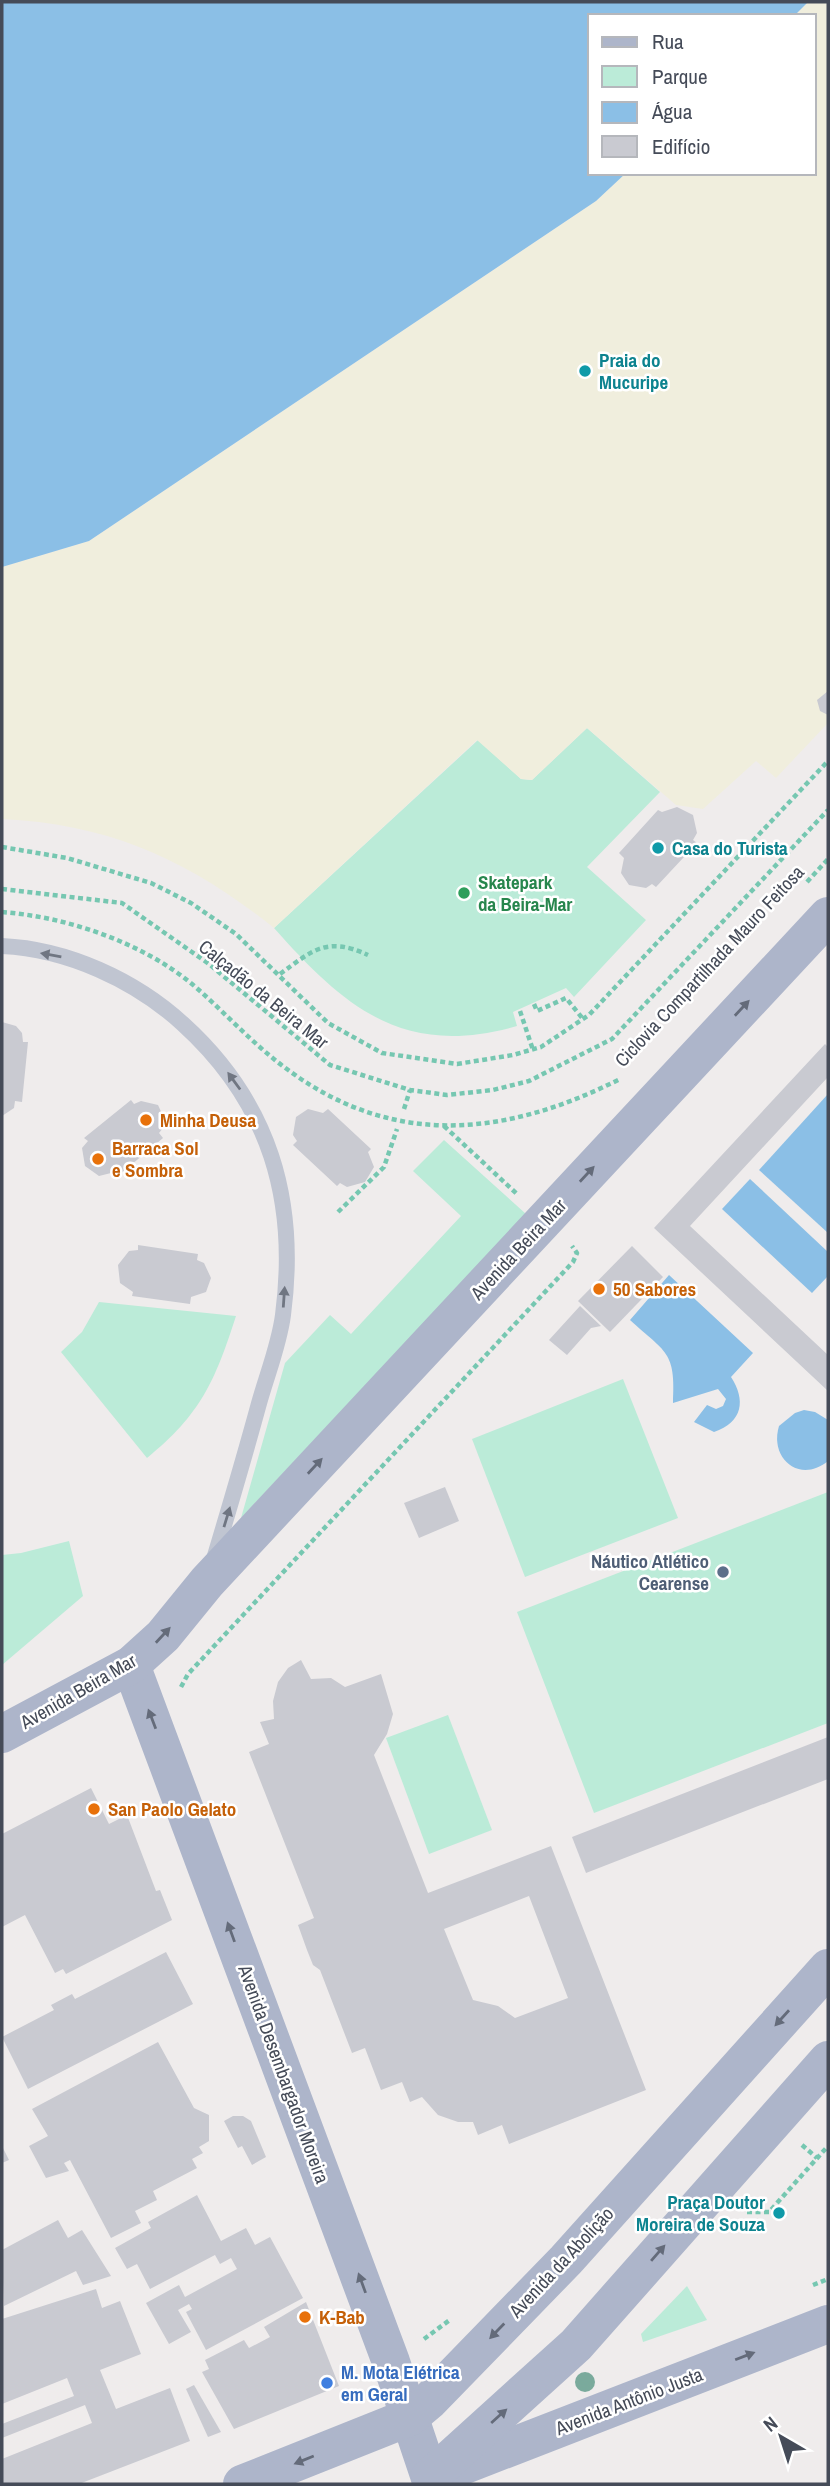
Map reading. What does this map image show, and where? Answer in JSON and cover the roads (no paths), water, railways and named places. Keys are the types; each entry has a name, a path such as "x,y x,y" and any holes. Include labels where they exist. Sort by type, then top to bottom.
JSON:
{"main road":[{"name":"Avenida Beira Mar","path":"2,1734 131,1665 163,1636 207,1582 828,916"},
{"name":"Avenida Desembargador Moreira","path":"131,1665 410,2417 424,2482"},
{"name":"Avenida da Abolição","path":"242,2484 410,2417 429,2401 566,2260 828,1968"},
{"path":"424,2482 576,2346 828,2060"},
{"name":"Avenida Antônio Justa","path":"424,2482 828,2324"}],"lane":[{"name":"Avenida Beira Mar","path":"2,946 63,957 108,974 158,1001 221,1064 251,1104 276,1168 288,1243 283,1317 207,1582"}],"water":[{"path":"2,2 808,2 796,14 588,14 588,175 624,175 596,201 89,541 2,567"},
{"path":"828,1094 828,1233 759,1170"},
{"path":"750,1179 828,1252 828,1276 812,1293 722,1209"},
{"path":"669,1275 753,1353 731,1377 739,1394 736,1416 724,1428 714,1432 694,1422 707,1405 716,1409 723,1406 726,1399 718,1389 673,1403 673,1373 666,1354 630,1320"},
{"path":"804,1410 815,1412 828,1420 828,1461 807,1470 798,1469 783,1458 778,1449 777,1438 779,1426 795,1413"}],"place":[{"name":"Praia do Mucuripe","path":"585,371"},
{"name":"Casa do Turista","path":"658,848"},
{"name":"Skatepark da Beira-Mar","path":"464,893"},
{"name":"Minha Deusa","path":"146,1120"},
{"name":"Barraca Sol e Sombra","path":"98,1159"},
{"name":"50 Sabores","path":"599,1289"},
{"name":"Náutico Atlético Cearense","path":"723,1572"},
{"name":"San Paolo Gelato","path":"94,1809"},
{"name":"Praça Doutor Moreira de Souza","path":"779,2213"},
{"name":"K-Bab","path":"305,2317"},
{"name":"M. Mota Elétrica em Geral","path":"327,2383"}]}
